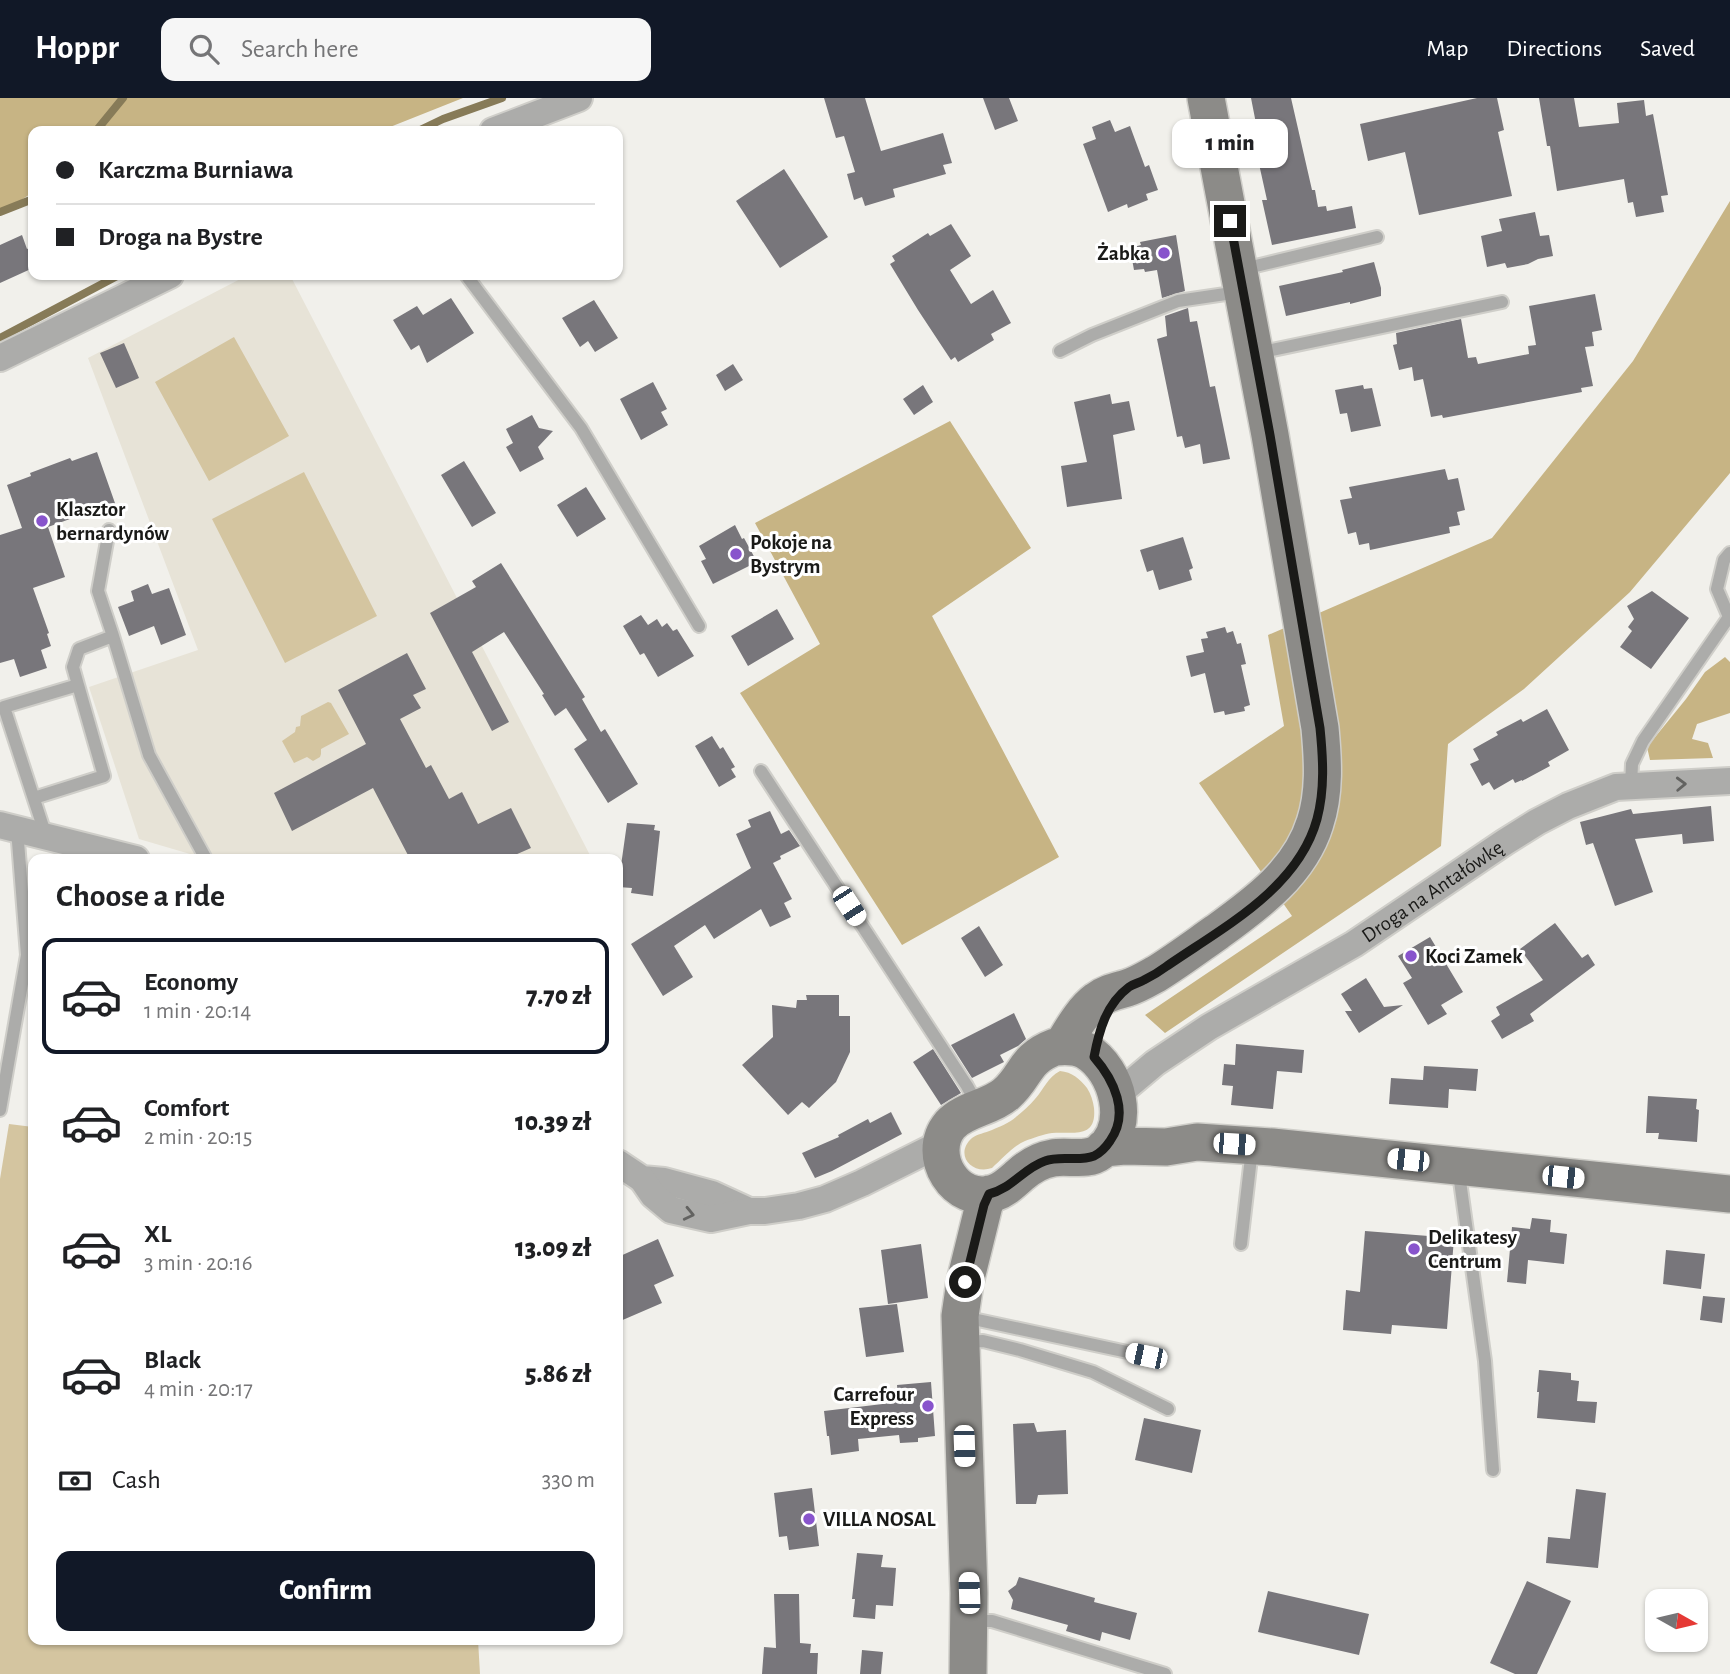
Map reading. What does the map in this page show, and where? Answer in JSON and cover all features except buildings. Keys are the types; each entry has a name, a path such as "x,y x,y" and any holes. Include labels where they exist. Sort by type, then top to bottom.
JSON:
{"street":[{"path":"506,126 579,98"},
{"path":"623,1166 642,1179 664,1181 712,1194 749,1211 765,1211 799,1206 825,1199 862,1182 907,1173 960,1173 1002,1190 1027,1169 1044,1161 1094,1156 1104,1148 1117,1128 1081,1016 1097,1000 1155,974 1247,910 1271,890 1300,856 1319,811 1323,770 1320,728 1270,435 1206,98"},
{"path":"0,358 160,280"},
{"name":"Droga na Antałówkę","path":"1099,1077 1155,1063 1209,1027 1354,944 1538,822 1595,794 1631,785 1730,781"},
{"path":"8,827 116,854"},
{"path":"968,1674 960,1173 946,1132 954,1121 992,1104 1005,1095 1039,1054 1055,1047 1099,1077 1132,1122 1192,1143"},
{"path":"1104,1148 1166,1147 1192,1143 1253,1145 1730,1194"}],"lane":[{"path":"1060,351 1091,335 1178,301 1377,237"},
{"path":"470,280 581,428 699,626"},
{"path":"1254,354 1503,302"},
{"path":"109,530 97,591 149,755 203,854"},
{"path":"1631,785 1632,764 1643,741 1729,617 1717,589 1724,561 1730,553"},
{"path":"34,798 104,776 73,667 79,649 113,636"},
{"path":"46,837 4,707 78,685"},
{"path":"761,771 967,1086 979,1109"},
{"path":"0,1110 27,955 8,827"},
{"path":"1241,1244 1253,1145"},
{"path":"1461,1166 1460,1181 1485,1361 1493,1470"},
{"path":"962,1313 1146,1356"},
{"path":"962,1313 983,1341 1093,1372 1168,1409"},
{"path":"968,1621 992,1621 1165,1674"}],"shaded area":[{"path":"0,98 463,98 393,126 28,126 28,195 0,215"},
{"path":"1730,201 1730,473 1630,592 1524,689 1448,744 1441,846 1165,1033 1145,1015 1292,916 1199,783 1284,726 1268,635 1492,538 1633,361"},
{"path":"238,280 293,280 589,854 190,854 139,839 89,687 198,650 88,358"},
{"path":"234,337 289,436 209,481 155,382"},
{"path":"950,421 1031,548 932,616 1059,857 902,945 740,693 820,644 755,523"},
{"path":"304,472 377,616 285,663 212,519"},
{"path":"1725,657 1730,662 1730,713 1697,724 1692,739 1708,743 1713,758 1650,760 1647,747 1705,672"},
{"path":"328,702 349,734 321,749 320,757 313,761 307,757 294,763 282,741 300,726 301,716"},
{"path":"1060,1071 1075,1076 1090,1093 1094,1105 1092,1125 1082,1132 1049,1134 1025,1141 992,1168 977,1169 967,1162 965,1150 972,1138 1013,1119 1031,1104 1049,1080"},
{"path":"9,1124 28,1126 28,1645 478,1645 480,1674 0,1674 0,1179"}],"waterway":[{"path":"100,126 123,98"},
{"path":"428,126 502,98"},
{"path":"0,212 28,201"},
{"path":"0,338 110,280"}],"place":[{"name":"Żabka","path":"1164,253"},
{"name":"Klasztor bernardynów","path":"42,521"},
{"name":"Pokoje na Bystrym","path":"736,554"},
{"name":"Koci Zamek","path":"1411,956"},
{"name":"Delikatesy Centrum","path":"1414,1249"},
{"name":"Carrefour Express","path":"928,1406"},
{"name":"VILLA NOSAL","path":"809,1519"}],"route":[{"path":"965,1282 989,1194 1002,1190 1027,1169 1044,1161 1062,1157 1094,1156 1114,1135 1120,1114 1117,1095 1110,1078 1094,1057 1099,1031 1108,1011 1129,987 1155,974 1210,937 1271,890 1300,856 1317,820 1323,777 1320,728 1230,221"}]}
